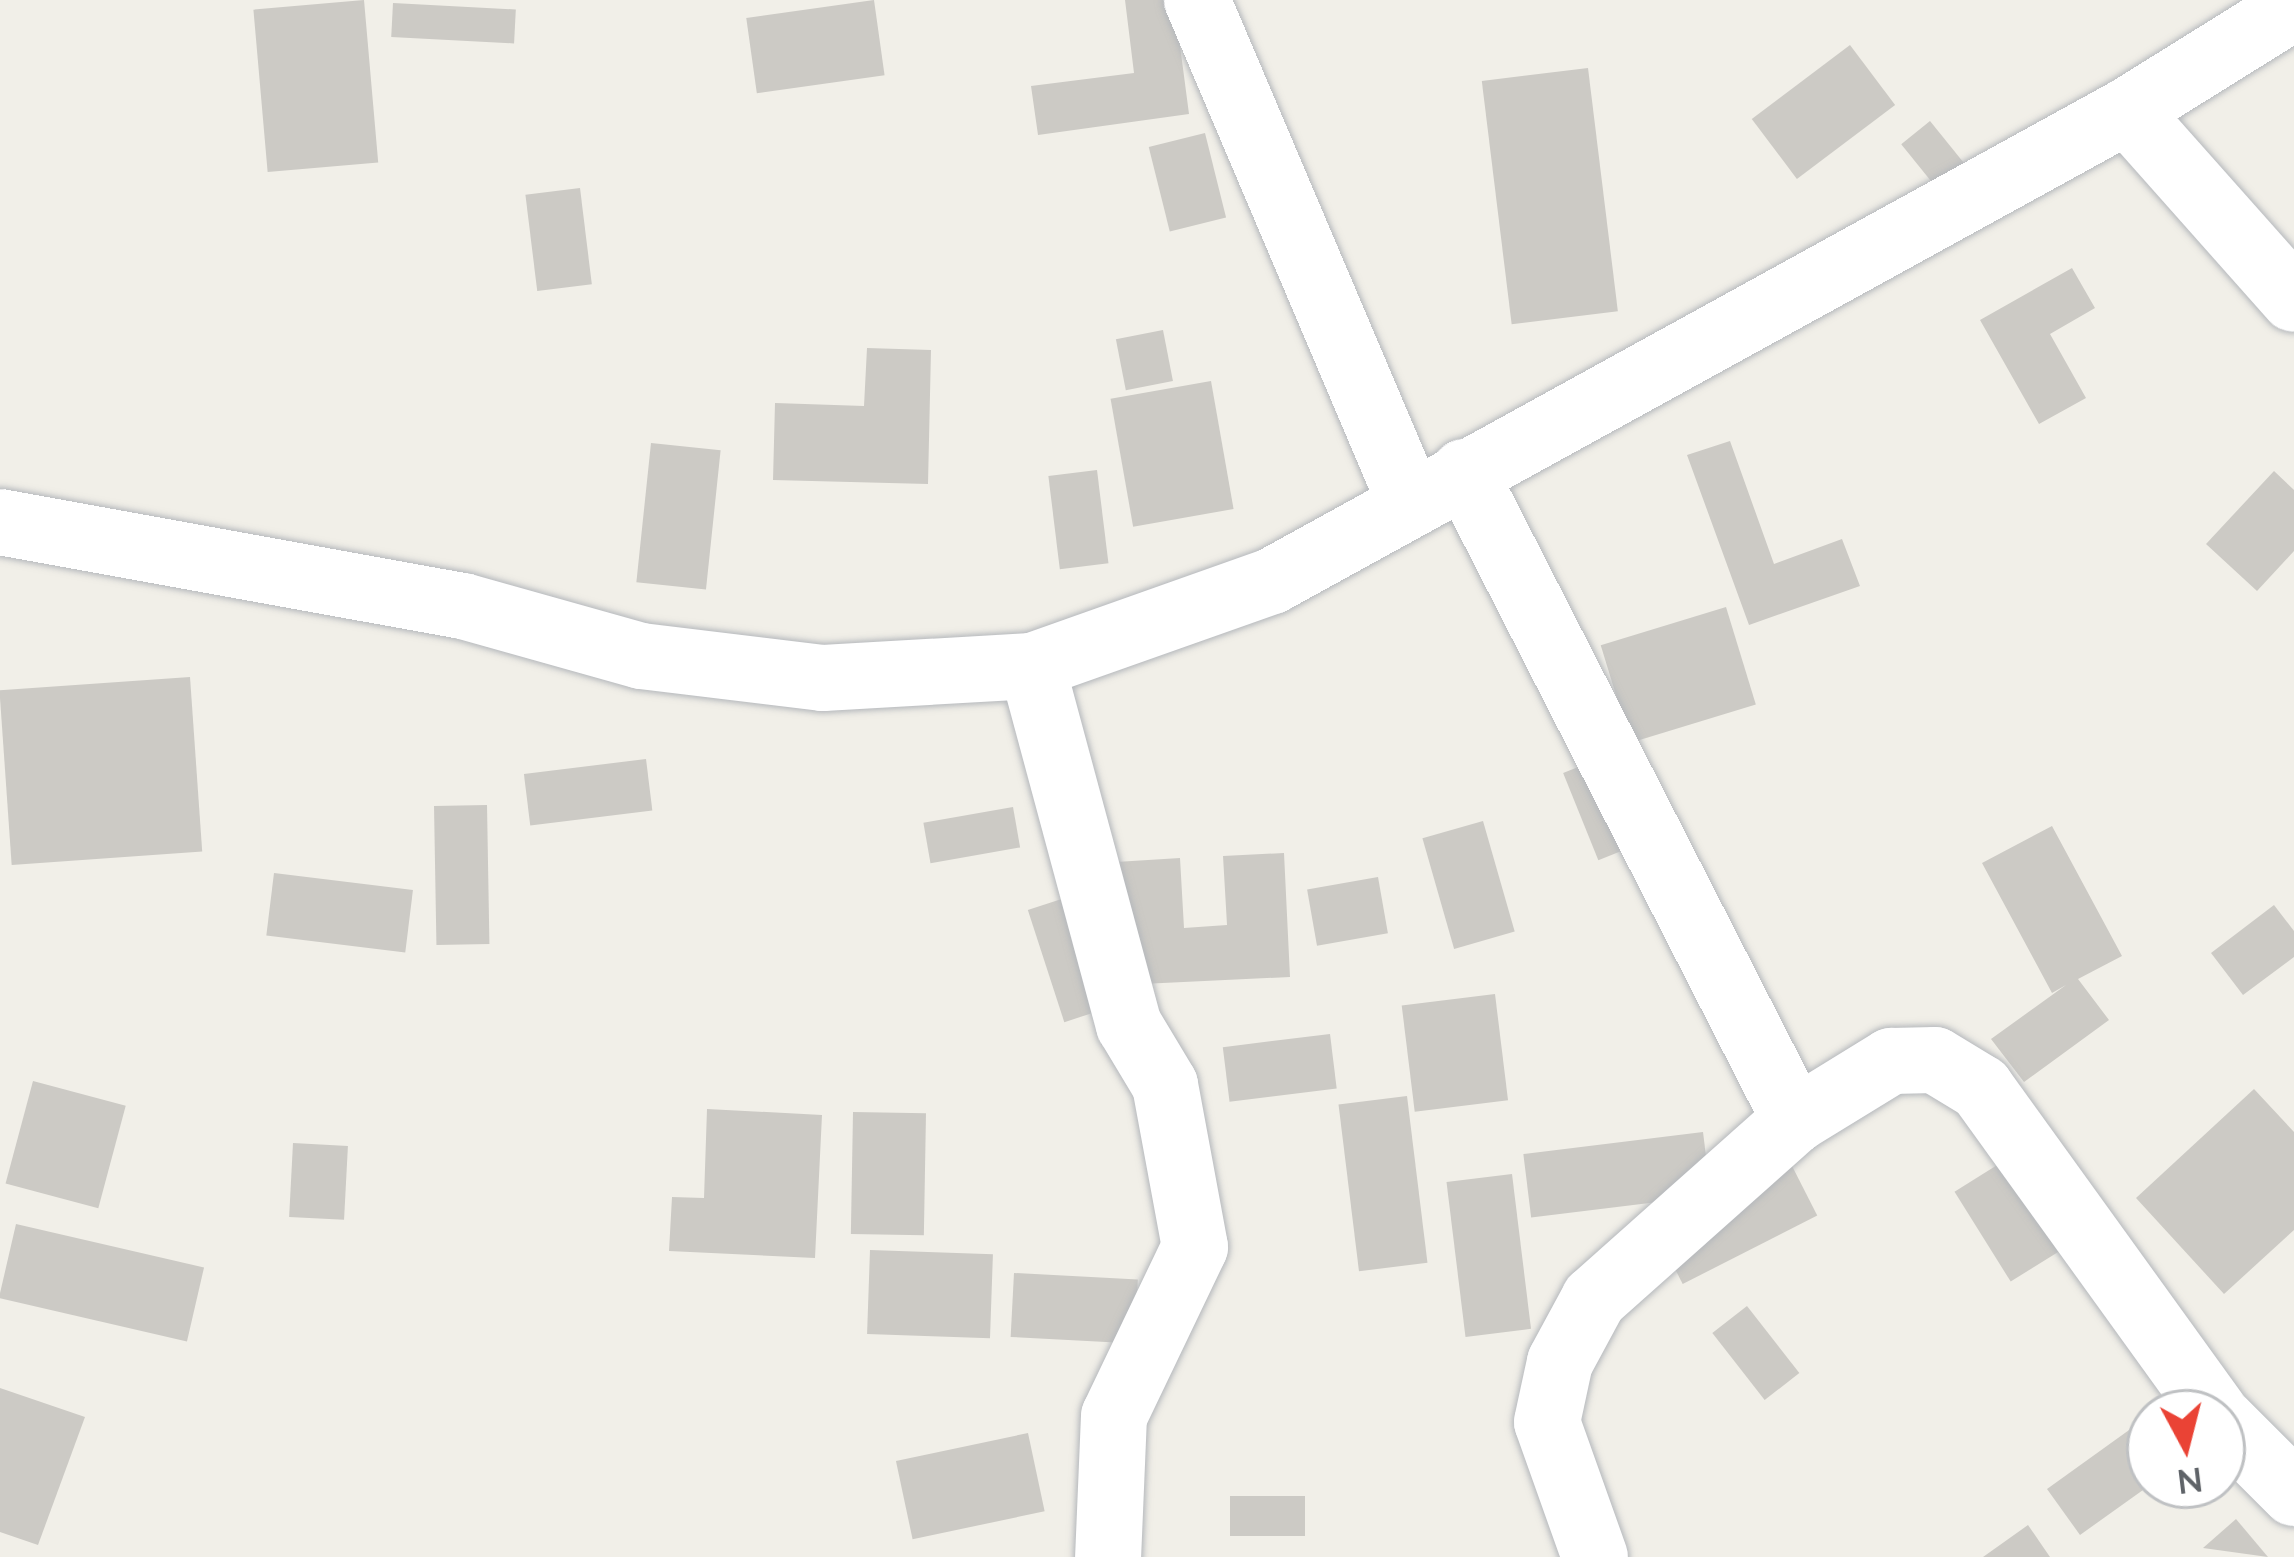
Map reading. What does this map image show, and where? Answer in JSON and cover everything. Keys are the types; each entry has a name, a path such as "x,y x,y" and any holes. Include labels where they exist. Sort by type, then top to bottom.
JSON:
{"street":[{"path":"1198,0 1438,488 1795,1120"},
{"path":"0,523 464,606 641,656 823,678 1032,666 1272,580 2127,111 2294,7"},
{"path":"2127,111 2294,298"},
{"path":"1032,666 1129,1024 1166,1084 1195,1247 1114,1417 1108,1557"},
{"path":"1595,1557 1547,1422 1560,1362 1594,1299 1795,1120 1891,1061 1935,1060 1982,1088 2198,1389"},
{"path":"2246,1444 2294,1492"}],"building":[{"path":"364,0 378,162 268,172 253,10"},
{"path":"874,0 885,75 757,93 746,18"},
{"path":"1125,0 1174,0 1189,114 1038,135 1031,86 1134,73"},
{"path":"393,3 516,9 514,43 391,37"},
{"path":"1850,45 1895,105 1797,179 1752,119"},
{"path":"1588,68 1618,311 1512,324 1482,81"},
{"path":"1930,121 1968,168 1939,191 1901,144"},
{"path":"1205,133 1226,217 1170,231 1149,147"},
{"path":"580,188 592,284 537,291 525,195"},
{"path":"2072,268 2095,308 2050,334 2086,398 2039,424 1980,320"},
{"path":"1163,330 1173,381 1126,390 1116,339"},
{"path":"867,348 931,350 928,484 773,480 775,403 864,406"},
{"path":"1211,381 1234,509 1133,527 1111,399"},
{"path":"1730,441 1774,564 1842,539 1860,586 1749,625 1687,455"},
{"path":"651,443 721,450 706,590 636,582"},
{"path":"1097,470 1108,563 1060,569 1048,476"},
{"path":"2274,471 2294,490 2294,551 2257,591 2206,544"},
{"path":"1726,607 1756,705 1631,743 1601,645"},
{"path":"190,677 202,852 12,865 0,690"},
{"path":"1603,757 1638,844 1598,860 1563,773"},
{"path":"646,759 652,811 530,826 524,774"},
{"path":"487,805 489,944 436,945 434,806"},
{"path":"1013,807 1020,847 931,863 923,823"},
{"path":"1483,821 1515,932 1454,949 1422,838"},
{"path":"2052,826 2122,956 2078,979 2109,1020 2024,1082 1991,1039 2066,985 2052,993 1982,863"},
{"path":"1284,853 1290,977 1121,985 1116,862 1180,858 1184,928 1227,925 1223,856"},
{"path":"274,873 413,890 405,953 266,936"},
{"path":"1378,877 1388,933 1317,946 1307,890"},
{"path":"1083,892 1119,1004 1064,1022 1028,910"},
{"path":"2274,905 2294,931 2294,957 2243,995 2211,953"},
{"path":"1495,994 1508,1100 1415,1112 1402,1005"},
{"path":"1330,1034 1337,1089 1230,1102 1223,1047"},
{"path":"33,1081 126,1106 98,1208 6,1183"},
{"path":"2254,1089 2294,1132 2294,1230 2224,1294 2136,1198"},
{"path":"1407,1096 1427,1263 1359,1271 1339,1104"},
{"path":"707,1109 822,1115 815,1258 669,1251 672,1197 704,1198"},
{"path":"853,1112 926,1113 924,1235 851,1234"},
{"path":"1703,1132 1711,1196 1531,1218 1523,1154"},
{"path":"293,1143 348,1146 344,1220 289,1217"},
{"path":"1790,1162 1817,1215 1683,1284 1655,1231"},
{"path":"2002,1162 2058,1252 2011,1282 1955,1192"},
{"path":"1512,1174 1531,1329 1466,1337 1446,1182"},
{"path":"16,1224 204,1267 187,1341 0,1298"},
{"path":"870,1250 993,1254 990,1338 867,1334"},
{"path":"1014,1273 1138,1279 1134,1343 1011,1337"},
{"path":"1747,1306 1799,1373 1765,1400 1712,1333"},
{"path":"0,1388 85,1417 38,1545 0,1532"},
{"path":"2126,1432 2126,1502 2080,1535 2047,1489"},
{"path":"1028,1433 1045,1511 913,1539 896,1461"},
{"path":"1230,1496 1305,1496 1305,1536 1230,1536"},
{"path":"2236,1519 2268,1557 2203,1548"},
{"path":"2028,1525 2050,1557 1983,1557"}]}
